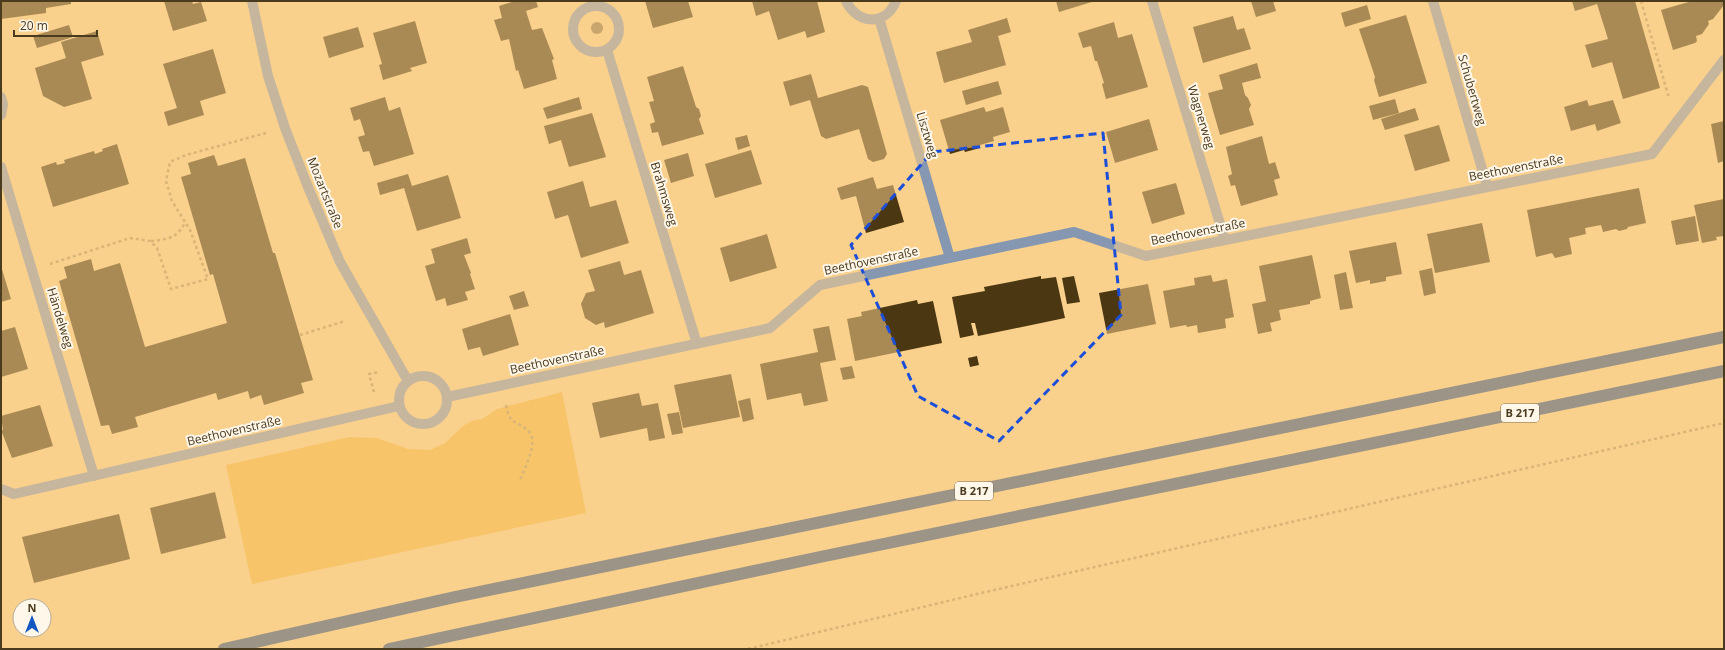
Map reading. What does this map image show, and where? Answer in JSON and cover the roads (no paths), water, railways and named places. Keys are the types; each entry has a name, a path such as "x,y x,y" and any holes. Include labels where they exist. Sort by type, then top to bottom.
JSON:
{"highway":[{"name":"B 217","path":"224,649 455,597 1724,337"},
{"name":"B 217","path":"389,649 812,559 1724,371"}],"street":[{"name":"Mozartstraße","path":"252,1 268,76 285,128 340,262 408,381"},
{"path":"846,1 850,10 868,20 879,18 887,14 896,1"},
{"name":"Wagnerweg","path":"1152,1 1224,240"},
{"name":"Schubertweg","path":"1433,1 1487,186"},
{"path":"591,4 608,8 618,19 620,33 613,46 607,50 598,53 589,52 581,47 575,40 573,31 574,22 578,14 591,4"},
{"name":"Lisztweg","path":"879,18 950,258"},
{"name":"Brahmsweg","path":"607,50 697,344"},
{"name":"Beethovenstraße","path":"447,397 770,328 820,284 1074,232 1146,256 1487,186 1652,154 1724,60"},
{"path":"1,96 3,104 1,115"},
{"name":"Händelweg","path":"1,167 94,476"},
{"path":"424,376 439,382 447,397 447,405 439,419 423,425 415,424 408,420 402,413 399,406 400,392 408,381 415,377 424,376"},
{"name":"Beethovenstraße","path":"1,490 14,494 399,406"}]}
